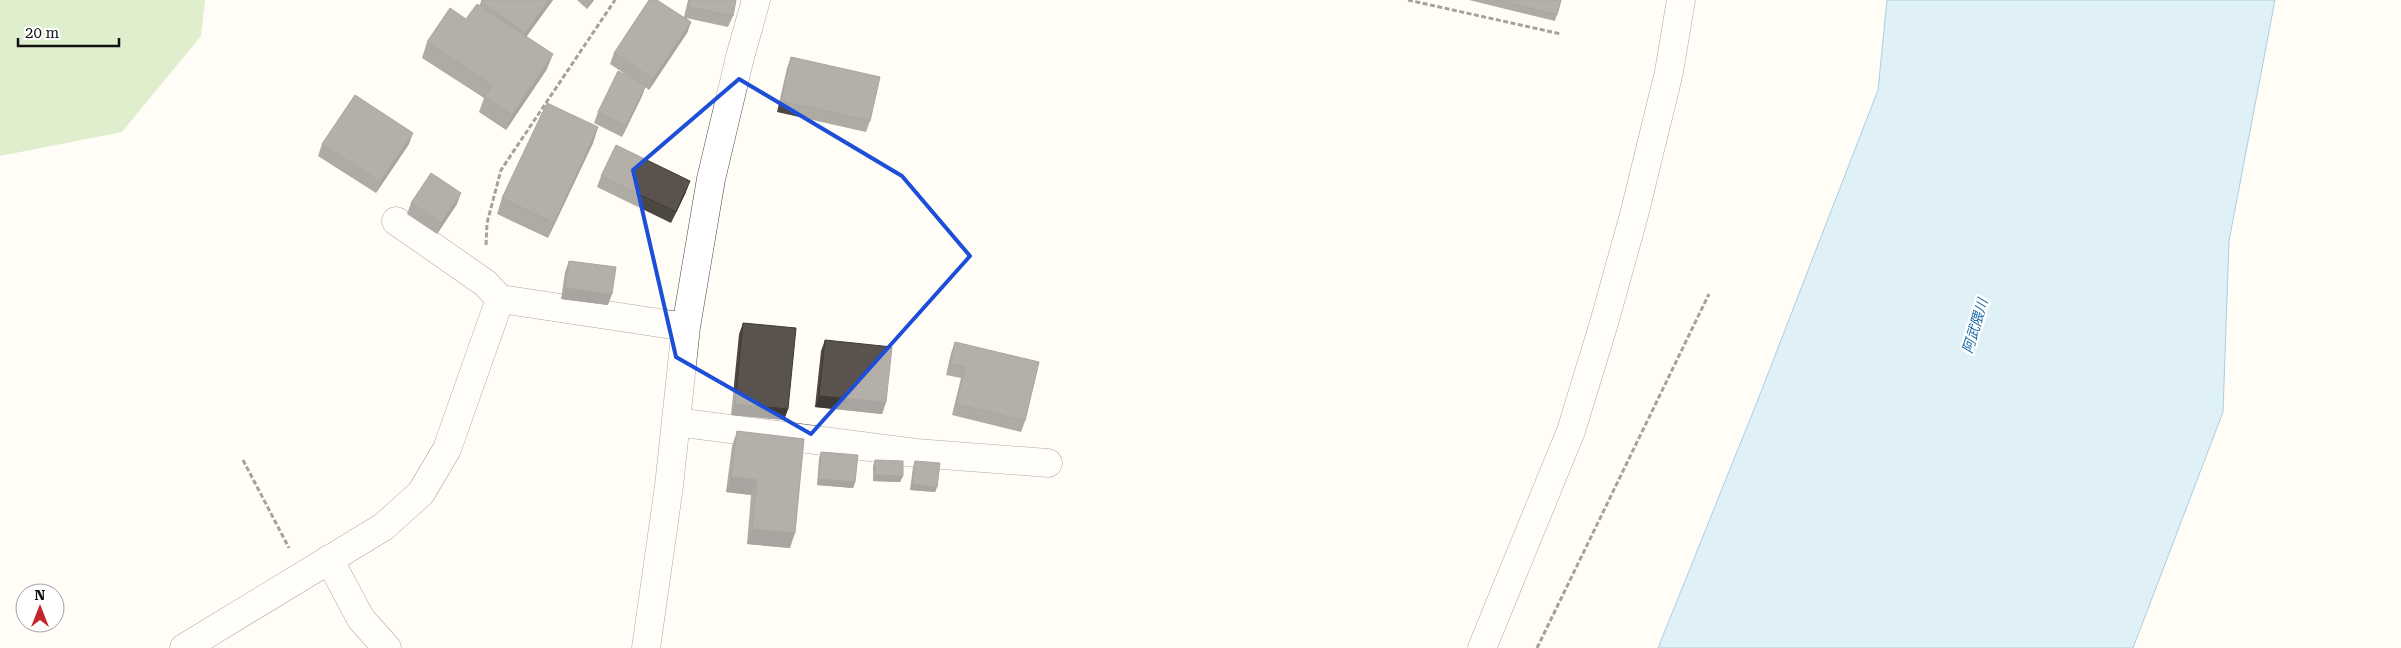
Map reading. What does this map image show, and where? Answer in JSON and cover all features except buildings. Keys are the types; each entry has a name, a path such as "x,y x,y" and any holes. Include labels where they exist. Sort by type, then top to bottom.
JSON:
{"street":[{"path":"646,648 676,422 686,327 711,179 740,57 756,0"},
{"path":"1482,648 1571,431 1599,341 1634,215 1669,72 1681,0"},
{"path":"396,221 493,291 686,327"},
{"path":"184,648 383,527 421,493 447,449 493,291"},
{"path":"676,422 916,453 1048,463"},
{"path":"329,560 361,619 387,648"}],"path":[{"path":"493,291 486,223 501,170 615,0"},
{"path":"1408,0 1561,34"},
{"path":"1537,648 1709,294"},
{"path":"243,460 303,575"}],"highlighted area":[{"path":"739,79 902,176 970,256 811,434 676,357 633,170"}],"green space":[{"path":"0,0 205,0 201,36 122,132 0,156"}],"water":[{"name":"阿武隈川","path":"1887,0 2275,0 2229,241 2223,412 2133,648 1658,648 1757,402 1878,90"}]}
